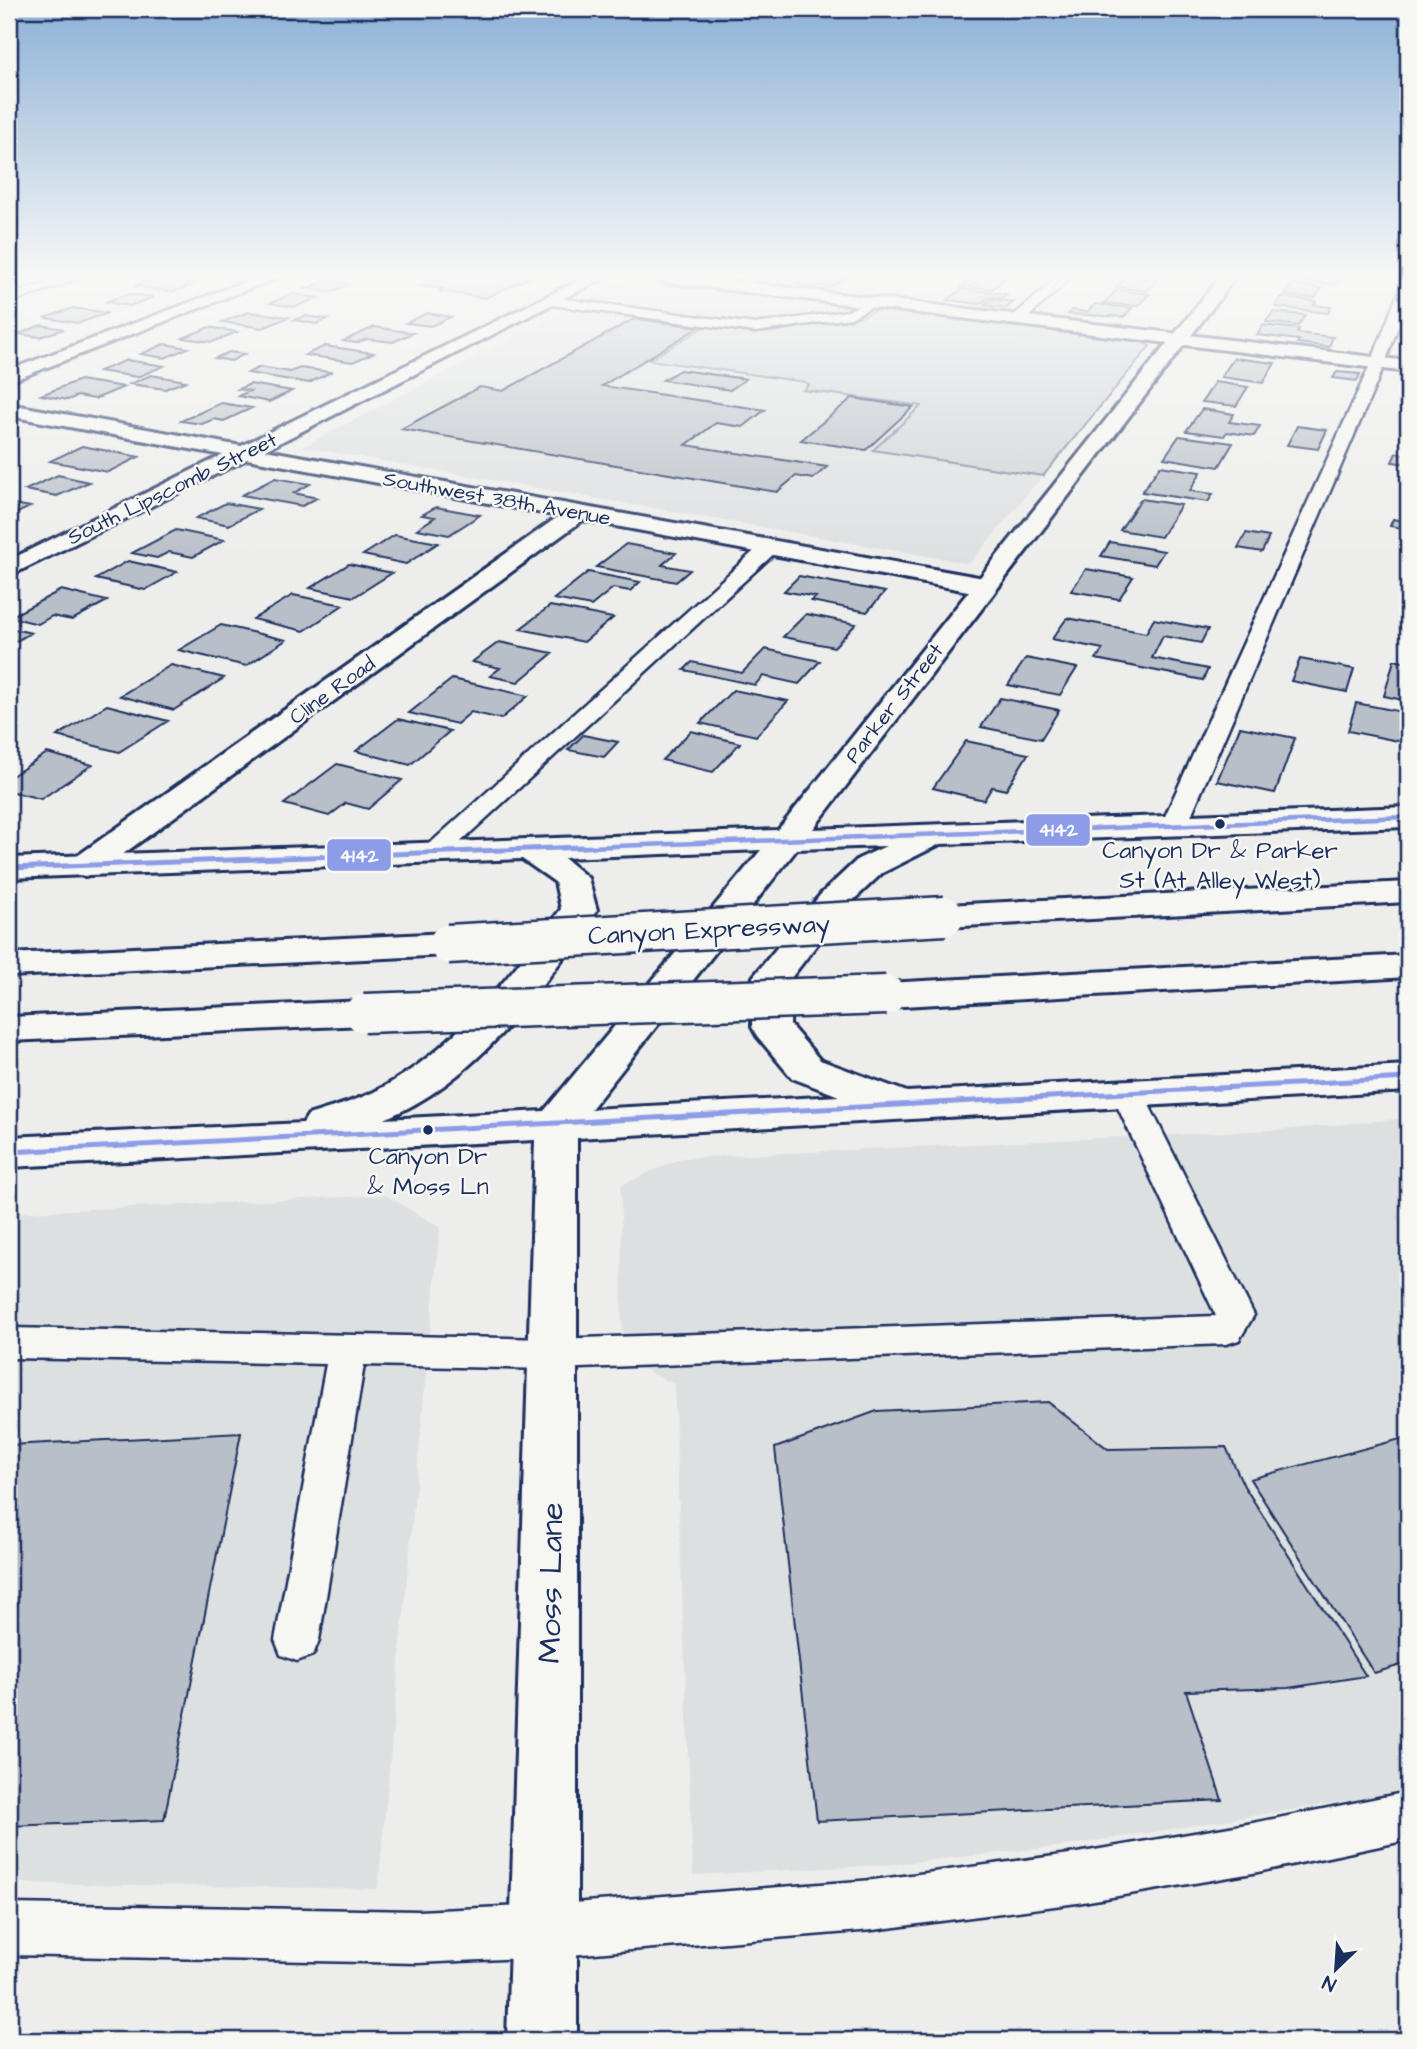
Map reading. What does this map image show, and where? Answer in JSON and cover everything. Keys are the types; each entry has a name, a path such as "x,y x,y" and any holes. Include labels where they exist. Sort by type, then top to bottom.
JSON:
{"main road":[{"name":"South Lipscomb Street","path":"9,569 405,373"},
{"name":"Parker Street","path":"556,1125 789,838 1153,373"},
{"name":"Southwest 38th Avenue","path":"9,410 984,586"},
{"name":"Cline Road","path":"85,866 578,513"},
{"path":"9,869 942,832 1408,817"},
{"path":"906,1105 806,1069 771,1027 772,977 833,901 870,866 942,832"},
{"path":"285,1138 392,1100 466,1048 517,991 579,910 570,878 531,850"},
{"name":"Canyon Expressway","path":"9,965 1408,892"},
{"path":"9,1029 364,1013 886,995 1408,966"},
{"path":"9,1152 1408,1078"},
{"name":"Moss Lane","path":"542,2040 546,1931 556,1125"}],"lane":[{"path":"1174,824 1374,373"},
{"path":"434,853 770,547"},
{"path":"9,1343 347,1352 553,1354 1226,1331 1236,1315 1127,1093"},
{"path":"297,1640 347,1352"},
{"path":"9,1930 418,1937 546,1931 873,1905 1077,1878 1253,1848 1408,1815"}],"shaded area":[{"path":"445,373 1128,373 971,562 967,563 302,447"},
{"path":"738,373 1128,373 1043,476 873,450 921,406 803,390 809,385 805,382"},
{"path":"1408,1118 1408,1791 1072,1845 886,1865 693,1875 674,1384 622,1360 621,1185 682,1158 1291,1129"},
{"path":"385,1195 440,1227 378,1889 9,1883 9,1213"}],"building":[{"path":"109,373 148,373 137,377"},
{"path":"249,373 330,373 309,383"},
{"path":"536,373 624,373 602,386 765,410 743,427 716,423 686,445 827,467 813,479 796,476 777,492 401,429 480,387 503,391"},
{"path":"676,373 699,373 746,379 730,390 663,380"},
{"path":"1224,373 1269,373 1263,383 1221,377"},
{"path":"1337,373 1360,374 1357,381 1333,378"},
{"path":"151,375 186,381 165,389 130,384"},
{"path":"80,380 124,387 95,399 77,396 68,400 41,395"},
{"path":"1215,382 1248,387 1236,406 1202,402"},
{"path":"250,384 292,391 269,402 238,396 250,391 238,389"},
{"path":"852,398 913,407 866,450 801,440"},
{"path":"221,403 252,408 224,421 214,419 202,424 181,421"},
{"path":"1202,409 1234,414 1229,422 1260,426 1254,436 1227,432 1224,436 1186,431"},
{"path":"1297,426 1327,430 1318,449 1287,445"},
{"path":"1179,436 1233,443 1219,467 1164,458"},
{"path":"82,446 139,457 108,472 50,461"},
{"path":"1396,453 1408,455 1408,464 1392,462"},
{"path":"1160,466 1201,472 1190,491 1213,494 1208,502 1142,492"},
{"path":"58,475 89,482 57,496 25,490"},
{"path":"275,478 310,484 294,493 317,498 302,506 242,495"},
{"path":"1141,499 1181,505 1161,537 1120,530"},
{"path":"9,503 30,507 9,517"},
{"path":"226,503 259,509 229,525 196,518"},
{"path":"436,507 480,515 449,535 417,529 435,517 422,515"},
{"path":"1393,519 1408,522 1408,529 1390,526"},
{"path":"176,530 224,540 193,557 169,552 157,558 132,553"},
{"path":"1246,533 1269,537 1262,552 1238,548"},
{"path":"395,535 438,543 406,564 363,555"},
{"path":"1110,542 1164,551 1155,565 1101,556"},
{"path":"626,544 676,553 662,565 690,570 676,582 596,567"},
{"path":"128,561 177,572 145,590 96,579"},
{"path":"349,564 392,573 354,597 310,588"},
{"path":"1086,569 1133,577 1119,599 1071,591"},
{"path":"588,572 640,582 630,591 613,588 591,606 554,599"},
{"path":"799,576 885,592 867,612 811,601 816,597 784,591"},
{"path":"61,590 107,601 72,620 52,616 38,624 10,617"},
{"path":"293,595 343,605 304,631 253,619"},
{"path":"550,606 613,618 584,642 520,629"},
{"path":"806,614 856,624 834,647 783,637"},
{"path":"1067,618 1146,633 1154,619 1208,629 1201,643 1163,636 1152,658 1208,669 1203,680 1096,659 1103,649 1052,639"},
{"path":"221,625 286,640 246,666 179,650"},
{"path":"9,628 31,633 9,645"},
{"path":"499,642 553,653 518,682 490,676 500,668 472,662"},
{"path":"765,649 820,661 799,684 763,676 755,685 684,670 692,662 742,673"},
{"path":"1026,658 1077,668 1060,695 1008,685"},
{"path":"1300,659 1354,669 1347,692 1291,681"},
{"path":"1394,660 1408,663 1408,701 1384,696"},
{"path":"171,665 224,678 174,710 120,696"},
{"path":"452,679 528,696 501,719 471,712 457,724 409,713"},
{"path":"733,690 788,701 756,736 700,723"},
{"path":"1000,698 1059,710 1041,739 981,727"},
{"path":"1356,703 1408,713 1408,743 1348,731"},
{"path":"107,705 168,721 119,752 57,736"},
{"path":"398,719 450,731 410,765 356,751"},
{"path":"1240,727 1295,738 1275,793 1217,781"},
{"path":"691,731 740,743 713,772 662,760"},
{"path":"583,735 618,742 604,757 568,750"},
{"path":"966,741 1028,754 1006,790 992,787 984,800 933,788"},
{"path":"47,753 92,765 41,799 9,791 9,778"},
{"path":"337,764 402,780 368,809 346,803 329,816 284,804"},
{"path":"1048,1402 1108,1449 1226,1447 1244,1486 1366,1676 1288,1688 1186,1691 1222,1800 817,1821 775,1448 877,1411"},
{"path":"241,1433 164,1820 9,1826 9,1445"},
{"path":"1408,1437 1408,1663 1374,1673 1250,1479"}],"transit line":[{"name":"4142","path":"9,868 1408,817"},
{"name":"4142","path":"9,1152 1408,1078"}],"place":[{"name":"Canyon Dr & Parker St (At Alley West)","path":"1220,824"},
{"name":"Canyon Dr & Moss Ln","path":"428,1130"}]}
